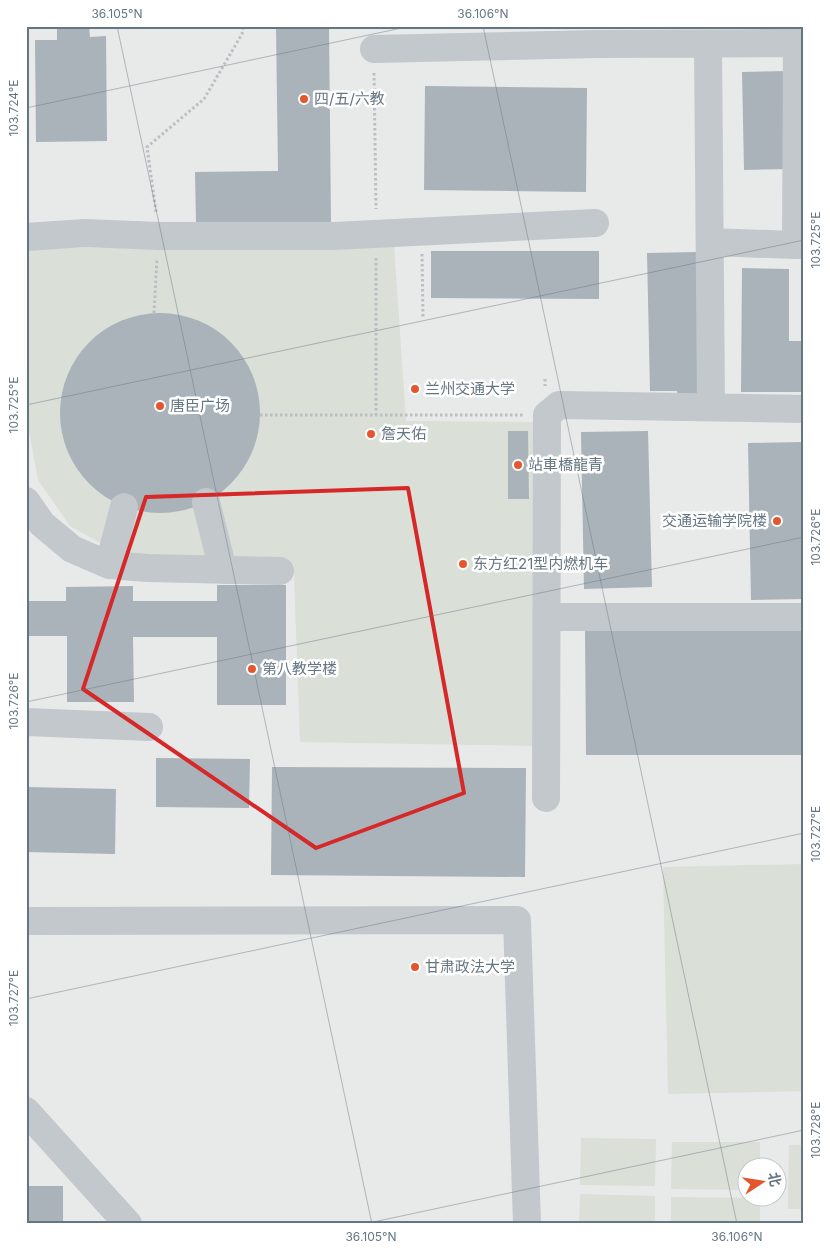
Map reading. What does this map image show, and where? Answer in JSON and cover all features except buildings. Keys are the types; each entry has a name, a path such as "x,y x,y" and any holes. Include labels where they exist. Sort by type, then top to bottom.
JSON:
{"street":[{"path":"374,49 597,35 708,44 800,43 800,245 710,242"},
{"path":"708,44 711,408"},
{"path":"26,237 85,233 159,236 333,236 595,223"},
{"path":"546,798 547,415 559,405 804,408"},
{"path":"26,501 34,529 72,550 109,565 148,568 280,571"},
{"path":"206,502 223,570"},
{"path":"109,565 124,507"},
{"path":"546,617 804,617"},
{"path":"26,722 149,727"},
{"path":"26,921 517,920 527,1224"},
{"path":"26,1111 128,1224"}],"path":[{"path":"154,312 159,236 147,147 204,99 242,34 243,26"},
{"path":"422,231 422,317"},
{"path":"260,415 547,415"}],"highlighted area":[{"path":"408,488 464,793 316,848 83,689 146,497"}],"shaded area":[{"name":"兰州交通大学","path":"26,26 804,26 804,1224 26,1224"},
{"path":"394,245 406,421 537,422 537,746 300,742 294,574 122,555 70,526 38,480 28,425 26,248"},
{"path":"804,864 804,1091 668,1094 663,867"},
{"path":"581,1138 656,1139 655,1186 580,1185"},
{"path":"672,1142 760,1142 760,1158 738,1158 738,1190 671,1189"},
{"path":"789,1145 804,1145 804,1209 788,1209"},
{"path":"580,1194 655,1196 655,1224 579,1224"},
{"path":"671,1197 738,1198 738,1208 760,1208 760,1224 671,1224"}],"place":[{"name":"四/五/六教","path":"304,99"},
{"name":"兰州交通大学","path":"415,389"},
{"name":"唐臣广场","path":"160,406"},
{"name":"詹天佑","path":"371,434"},
{"name":"站車橋龍青","path":"518,465"},
{"name":"交通运输学院楼","path":"777,521"},
{"name":"东方红21型内燃机车","path":"463,564"},
{"name":"第八教学楼","path":"252,669"},
{"name":"甘肃政法大学","path":"415,967"}]}
